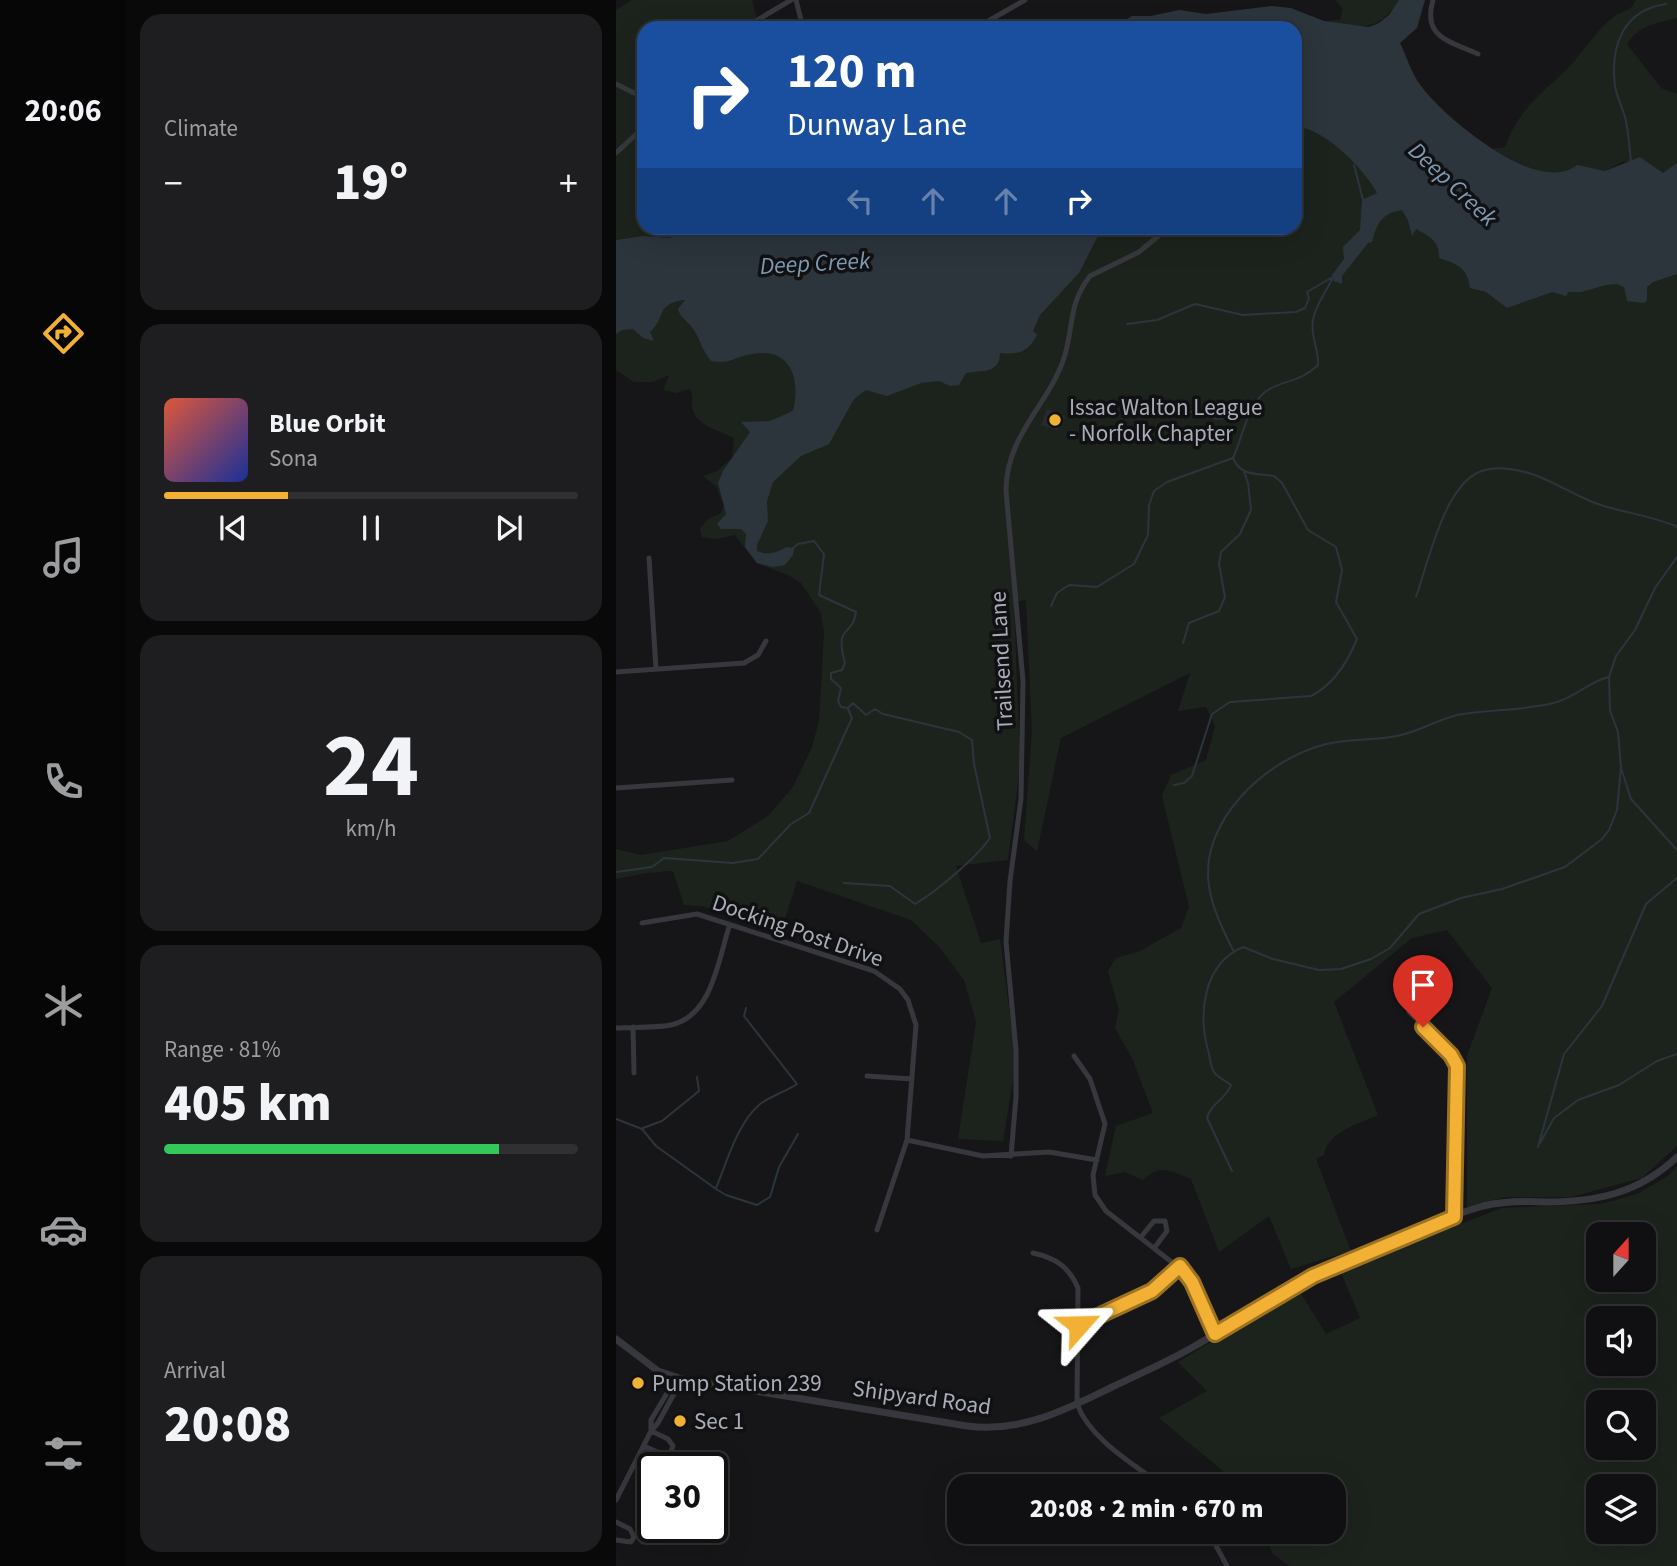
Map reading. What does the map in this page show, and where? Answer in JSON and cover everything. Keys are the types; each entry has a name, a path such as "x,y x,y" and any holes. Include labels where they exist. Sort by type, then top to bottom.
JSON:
{"street":[{"path":"755,21 794,0 801,21"},
{"path":"988,21 1025,0"},
{"path":"1433,0 1430,12 1435,31 1440,37 1478,54"},
{"path":"616,84 637,94"},
{"path":"616,153 637,134"},
{"name":"Trailsend Lane","path":"1011,1156 1016,1097 1016,1050 1006,942 1010,881 1021,799 1023,681 1006,491 1008,464 1021,434 1058,374 1066,351 1072,307 1085,282 1090,276 1139,252 1160,235"},
{"path":"649,558 656,669"},
{"path":"616,672 744,663 760,653 766,641"},
{"path":"616,788 732,780"},
{"name":"Docking Post Drive","path":"642,923 689,914 874,971 890,980 908,1000 916,1026 907,1140 877,1230"},
{"path":"616,1028 671,1025 688,1018 698,1010 706,999 729,927"},
{"path":"1409,1012 1451,1055 1457,1066 1454,1217"},
{"path":"633,1027 634,1073"},
{"path":"1074,1056 1090,1079 1105,1124 1093,1186 1100,1205 1180,1266 1192,1282 1215,1334"},
{"path":"867,1076 912,1079"},
{"path":"907,1140 983,1156 1049,1152 1097,1160"},
{"name":"Shipyard Road","path":"616,1339 652,1368 679,1379 979,1428 1030,1422 1077,1404 1172,1358 1318,1273 1454,1217 1500,1203 1568,1202 1617,1194 1654,1177 1677,1157"},
{"path":"1141,1237 1154,1221 1165,1221 1167,1231 1155,1247"},
{"path":"1033,1253 1053,1259 1073,1278 1079,1298 1077,1404 1086,1422 1148,1474"},
{"path":"1079,1325 1152,1291 1180,1266"},
{"path":"616,1500 679,1379"},
{"path":"644,1446 664,1454 673,1449 671,1441 651,1430"},
{"path":"616,1522 630,1529 634,1537 631,1542 625,1543 616,1540"},
{"path":"1215,1544 1227,1566"}],"shaded area":[{"path":"632,0 752,0 757,21 637,21 637,235 674,235 670,238 642,236 616,240 616,10"},
{"path":"1335,0 1399,0 1383,19 1367,26 1358,26 1324,21 1340,20 1343,9"},
{"path":"1636,0 1677,0 1677,18 1643,29 1627,44 1661,88 1677,94 1677,163 1663,174 1624,161 1605,171 1577,166 1557,173 1534,169 1491,149 1505,147 1517,122 1531,103 1573,62 1605,24 1631,7"},
{"path":"1302,101 1661,279 1677,274 1677,1146 1642,1178 1571,1197 1504,1197 1467,1207 1467,1056 1492,988 1447,930 1412,938 1334,1002 1378,1115 1338,1134 1331,1140 1324,1155 1316,1159 1351,1251 1291,1269 1269,1216 1219,1252 1191,1179 1166,1170 1155,1172 1143,1180 1125,1172 1105,1176 1116,1126 1153,1113 1132,1058 1115,1028 1119,1010 1108,971 1116,958 1140,951 1181,928 1189,907 1162,796 1171,775 1206,760 1215,726 1206,707 1178,711 1190,673 1061,738 1037,851 1024,840 1032,732 1026,600 1014,602 1020,767 1008,860 956,866 981,943 1000,939 1016,1061 1003,1141 958,1139 976,1022 964,980 940,948 911,920 797,881 781,931 702,906 684,905 673,871 616,879 616,849 641,855 728,841 768,816 793,787 812,747 819,721 824,632 821,613 801,583 756,563 735,535 716,539 702,537 700,529 707,520 721,513 724,505 716,486 703,476 717,471 732,458 734,438 710,427 695,416 690,389 677,393 663,390 669,375 653,382 634,382 616,370 616,309 686,300 1027,235 1302,235"},
{"path":"1677,1166 1677,1566 1289,1566 1273,1554 1268,1544 1346,1544 1346,1474 1227,1474 1159,1418 1207,1391 1178,1362 1298,1289 1326,1334 1360,1318 1340,1270 1502,1208 1601,1204 1637,1194 1668,1176"}],"water":[{"name":"Deep Creek","path":"1399,0 1425,0 1417,28 1400,43 1418,81 1433,100 1470,133 1517,162 1539,171 1560,172 1577,165 1605,171 1640,157 1663,173 1677,163 1677,274 1653,282 1647,287 1647,300 1644,303 1627,301 1624,287 1617,284 1569,292 1566,296 1552,292 1507,308 1486,292 1470,288 1464,271 1456,264 1439,258 1438,247 1429,237 1416,229 1412,236 1402,210 1381,220 1372,242 1368,243 1342,276 1342,284 1334,281 1332,275 1344,259 1343,247 1360,230 1362,200 1377,193 1364,174 1335,145 1304,128 1302,21 1123,21 1132,16 1151,16 1179,10 1206,14 1272,6 1291,8 1324,21 1369,27 1389,15"},
{"name":"Deep Creek","path":"674,235 1098,235 1079,273 1040,315 1033,331 1037,335 1026,349 1018,353 1000,353 997,365 984,371 966,373 959,385 950,386 939,381 921,383 887,396 866,390 854,399 829,444 801,456 773,482 767,501 768,521 757,551 769,553 787,547 794,548 793,555 785,565 773,567 757,563 745,547 746,534 741,529 721,529 717,524 726,514 718,483 723,471 750,432 741,422 770,421 793,411 795,388 790,368 776,356 766,353 723,362 711,361 694,330 679,312 678,309 685,300 669,304 665,308 650,332 654,341 643,338 633,329 622,330 616,334 616,240 642,236 670,238"}],"building":[{"name":"Issac Walton League - Norfolk Chapter","path":"1047,409 1066,417 1057,430 1041,425"}],"waterway":[{"path":"1631,161 1626,123 1615,86 1615,57 1622,32 1630,22 1639,14 1666,4"},
{"path":"1354,165 1363,200"},
{"path":"1051,606 1057,593 1069,585 1097,587 1134,564 1148,535 1149,505 1154,491 1167,482 1233,458 1258,399 1270,389 1304,376 1318,365 1313,332 1314,314 1333,277"},
{"path":"1127,324 1157,320 1195,304 1243,315 1296,312 1305,308 1309,298 1307,292 1331,278"},
{"path":"1186,410 1215,419 1229,417 1255,403"},
{"path":"1174,785 1184,783 1192,776 1212,714 1230,702 1311,696 1326,686 1339,672 1357,639 1336,602 1342,570 1336,547 1308,530 1282,483 1274,476 1245,471 1233,458"},
{"path":"1416,597 1449,505 1471,477 1485,470 1502,468 1532,474 1601,505 1677,527"},
{"path":"1183,643 1189,623 1219,611 1225,597 1219,564 1221,552 1240,534 1251,510 1244,472"},
{"path":"792,549 798,544 814,541 824,554 819,595 856,612 843,637 845,663 842,670 831,673 831,679 841,688 838,701 841,707 848,708 853,703 866,715 875,709 883,714 959,732 972,740 974,764 990,838 955,874 915,904 890,886 844,883"},
{"path":"1232,1171 1207,1118 1231,1085 1213,1070 1205,1036 1204,1006 1207,991 1219,965 1243,947 1273,959 1319,970 1341,969 1371,959 1390,948 1419,914 1461,898 1502,889 1565,867 1602,839 1617,810 1621,767 1618,732 1610,711 1609,677 1616,656 1635,630 1655,588 1677,557"},
{"path":"1233,950 1213,902 1209,886 1209,862 1215,839 1226,817 1259,779 1280,764 1323,745 1397,736 1457,715 1545,705 1564,699 1609,677"},
{"path":"616,872 652,867 664,858 733,863 758,859 791,824 809,813 852,718 848,709"},
{"path":"1621,768 1631,799 1677,850"},
{"path":"1538,1147 1564,1054 1602,1006 1646,904 1677,878"},
{"path":"716,1188 733,1144 751,1113 762,1102 797,1084 744,1016 746,1008"},
{"path":"1540,1143 1554,1118 1578,1100 1619,1085 1657,1061 1677,1054"},
{"path":"643,1128 662,1121 699,1091 697,1077"},
{"path":"616,1119 642,1129 656,1146 716,1189 757,1205 770,1197 779,1167 798,1134"}],"place":[{"name":"Issac Walton League - Norfolk Chapter","path":"1055,420"},
{"name":"Pump Station 239","path":"638,1383"},
{"name":"Sec 1","path":"680,1421"}],"route":[{"path":"1079,1325 1152,1291 1180,1266 1192,1282 1215,1334 1313,1276 1454,1217 1457,1066 1451,1055 1423,1027"}]}
